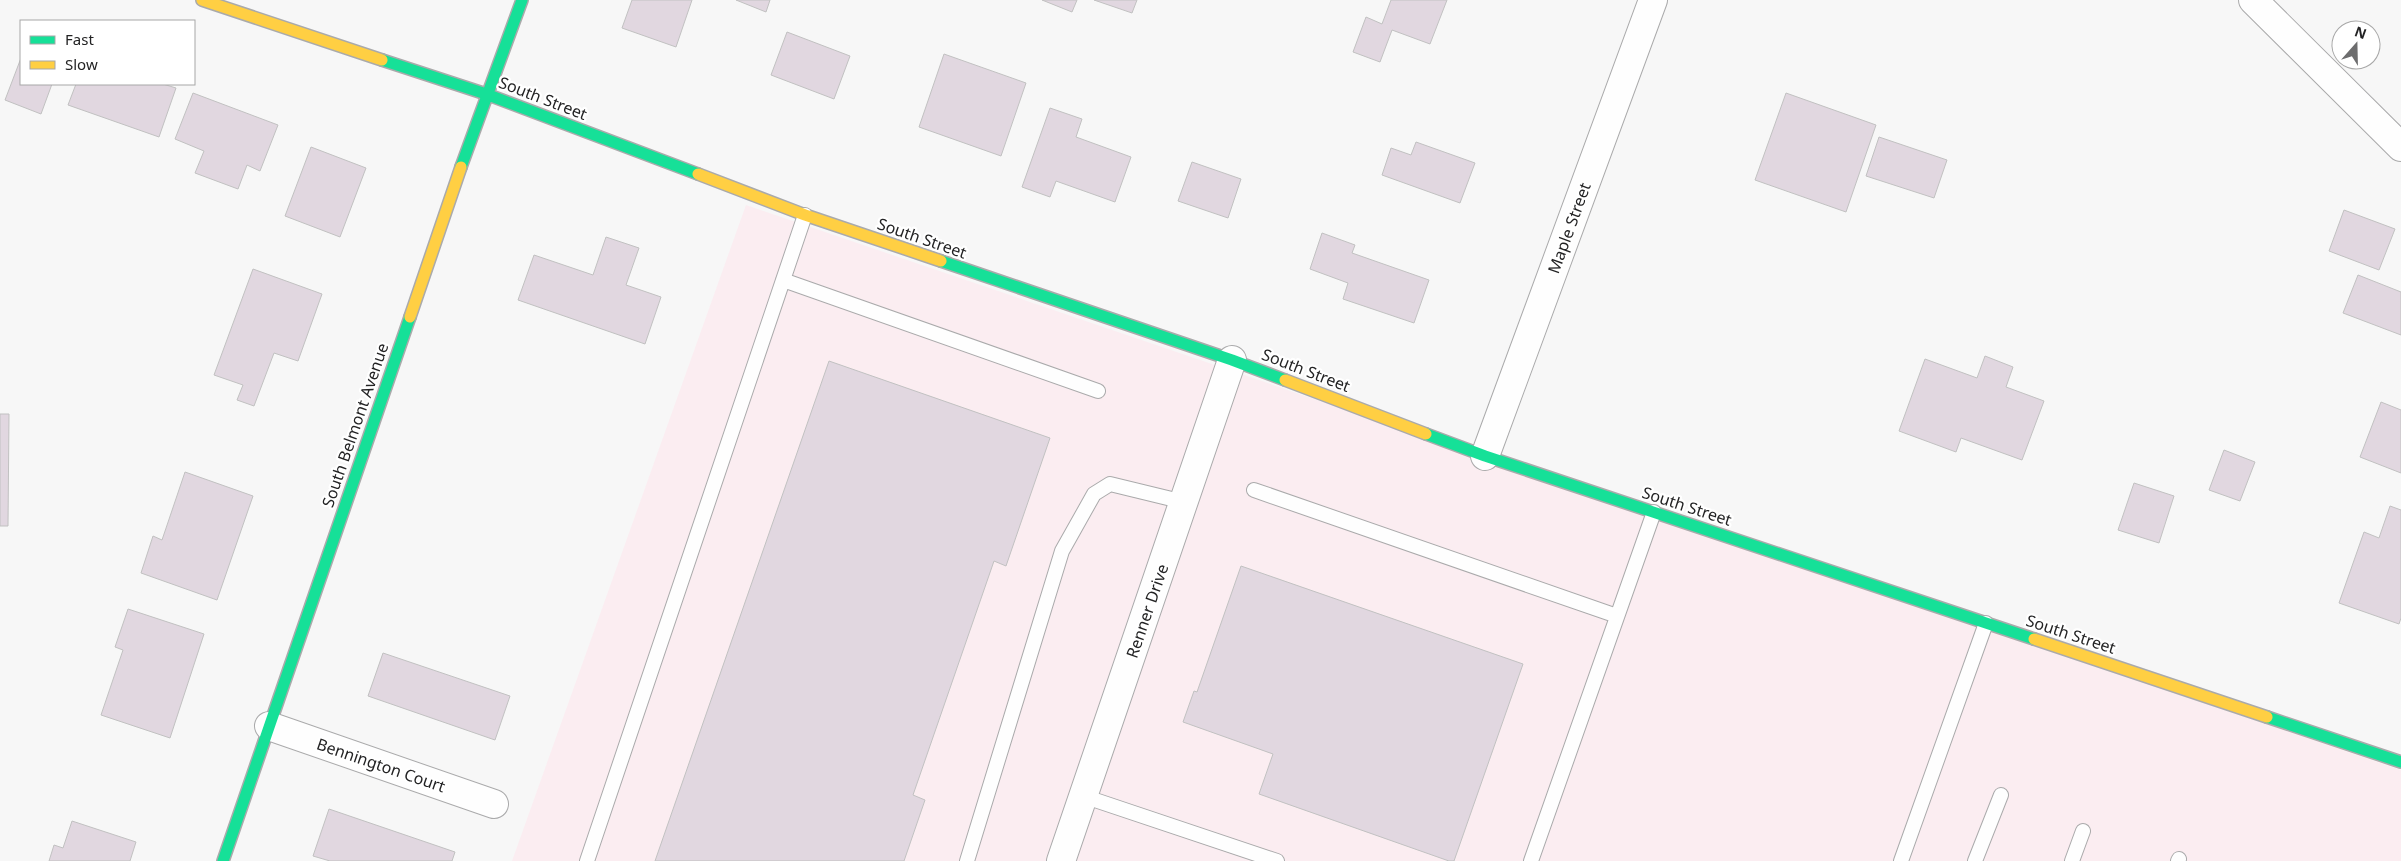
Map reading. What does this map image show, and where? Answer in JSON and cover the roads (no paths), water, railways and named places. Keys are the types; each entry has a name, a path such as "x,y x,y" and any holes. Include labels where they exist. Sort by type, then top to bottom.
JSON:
{"street":[{"name":"South Street","path":"202,0 486,94 805,215 1232,360 1485,456 2401,762"},
{"name":"South Belmont Avenue","path":"222,861 486,94 522,0"},
{"name":"Maple Street","path":"1485,456 1652,0"},
{"path":"2253,0 2401,147"},
{"name":"Renner Drive","path":"1061,861 1232,360"},
{"name":"Bennington Court","path":"269,726 494,804"}],"lane":[{"path":"587,861 805,215"},
{"path":"783,280 1098,391"},
{"path":"967,861 1062,551 1094,494 1110,484 1184,502"},
{"path":"1254,490 1617,616"},
{"path":"1531,861 1654,512"},
{"path":"1902,861 1986,623"},
{"path":"1975,861 2001,795"},
{"path":"1083,796 1277,861"},
{"path":"2072,861 2083,831"}]}
